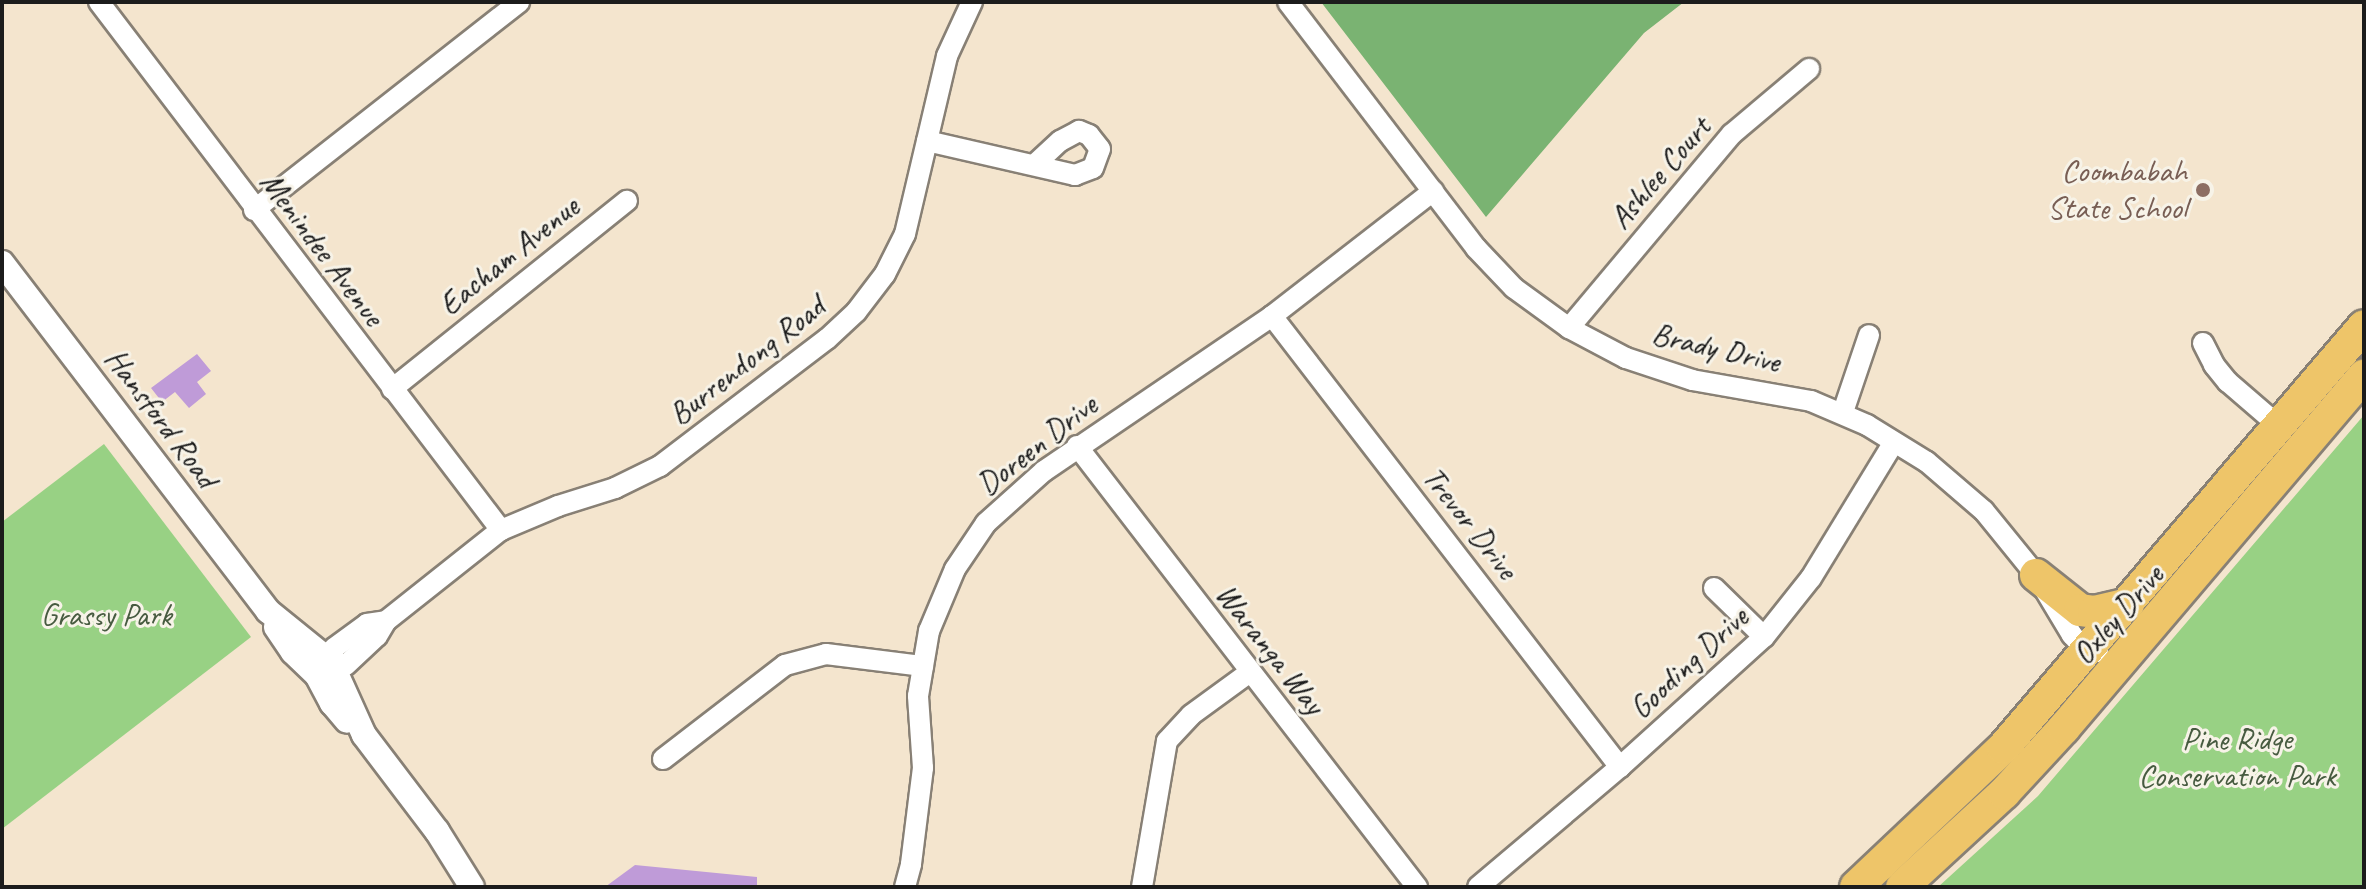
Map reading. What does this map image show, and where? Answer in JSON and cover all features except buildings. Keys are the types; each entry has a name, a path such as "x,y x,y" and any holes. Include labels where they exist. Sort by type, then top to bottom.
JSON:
{"main road":[{"name":"Oxley Drive","path":"1856,887 2003,748 2364,326"},
{"name":"Oxley Drive","path":"1902,887 2004,793 2079,710 2364,375"},
{"path":"2036,575 2080,610 2094,612 2128,604"},
{"path":"1924,824 1969,798 2015,754 2064,698 2075,695 2080,703 2079,710"}],"street":[{"name":"Menindee Avenue","path":"99,2 254,210 501,530"},
{"path":"254,210 519,2"},
{"name":"Burrendong Road","path":"324,668 334,648 367,624 386,621 501,530 558,506 615,488 660,466 842,326 869,296 896,253 914,204 947,56 972,2"},
{"name":"Brady Drive","path":"1288,2 1499,273 1569,328 1661,371 1692,380 1792,395 1843,412 1894,442 1966,493 2036,575 2072,635 2087,651"},
{"name":"Ashlee Court","path":"1569,328 1732,134 1809,69"},
{"path":"927,141 1035,164"},
{"name":"Doreen Drive","path":"905,887 923,768 918,696 929,631 955,569 986,523 1077,446 1272,316 1433,191"},
{"name":"Eacham Avenue","path":"392,389 627,201"},
{"name":"Hansford Road","path":"2,263 268,611 282,639 324,668 332,703 364,735 437,831 487,887"},
{"name":"Trevor Drive","path":"1272,316 1620,767"},
{"path":"1843,412 1869,335"},
{"path":"2203,343 2214,365 2228,382 2279,426"},
{"name":"Gooding Drive","path":"1478,887 1620,767 1764,637 1811,578 1894,442"},
{"name":"Waranga Way","path":"1077,446 1417,887"},
{"path":"1714,588 1764,637"},
{"path":"2087,651 2113,651 2135,644"},
{"path":"663,759 785,665 826,654 923,666"},
{"path":"1142,887 1167,741 1191,715 1250,672"},
{"name":"Hansford Road","path":"437,831 472,887"}],"green space":[{"path":"1321,2 1684,2 1644,33 1486,217"},
{"name":"Pine Ridge Conservation Park","path":"2364,415 2364,887 1938,887 2038,796"},
{"name":"Grassy Park","path":"104,444 251,637 2,829 2,522"}],"place":[{"name":"Coombabah State School","path":"2203,190"}]}
